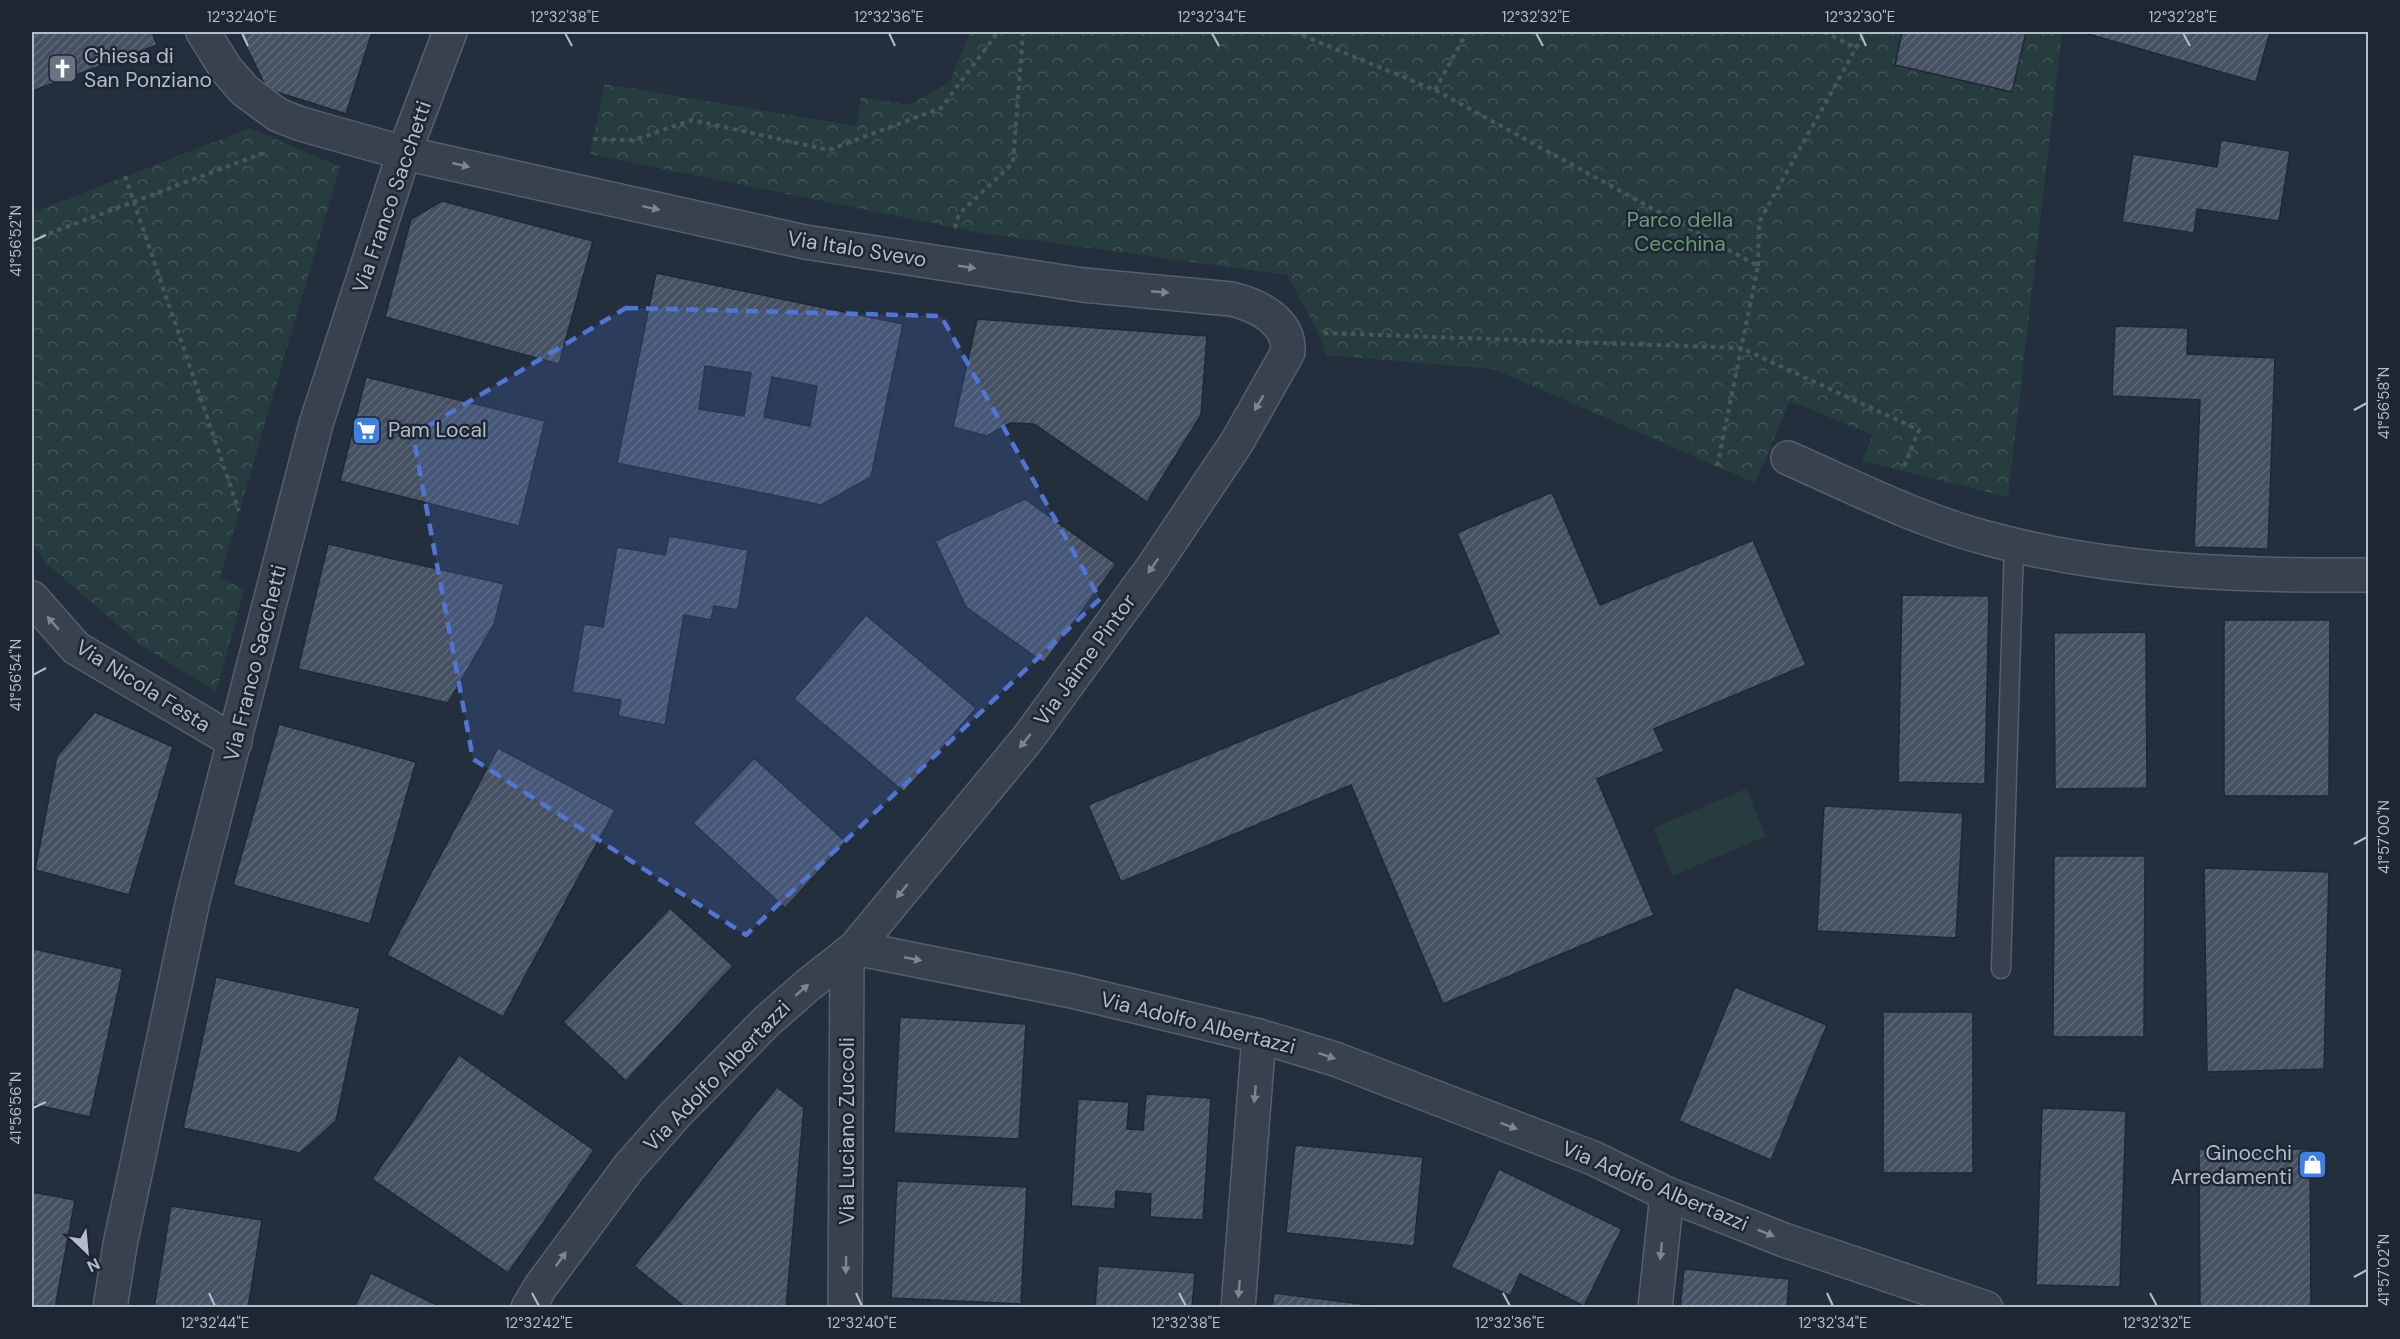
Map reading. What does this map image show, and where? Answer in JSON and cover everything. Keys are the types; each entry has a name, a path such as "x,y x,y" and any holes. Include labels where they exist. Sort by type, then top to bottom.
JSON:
{"street":[{"name":"Via Italo Svevo","path":"203,32 232,76 261,104 278,115 300,123 404,153 806,242 1083,285 1231,299 1253,306 1271,317 1280,325 1288,347"},
{"name":"Via Franco Sacchetti","path":"111,1308 120,1245 193,900 316,424 404,153 450,32"},
{"name":"Via Jaime Pintor","path":"851,951 1029,737 1153,567 1237,442 1288,347"},
{"path":"1788,458 1922,516 1965,532 2078,558 2191,571 2264,575 2368,575"},
{"name":"Via Nicola Festa","path":"32,598 76,648 235,742"},
{"name":"Via Adolfo Albertazzi","path":"528,1308 541,1286 630,1167 674,1116 766,1022 851,951 1071,991 1259,1036 1335,1059 1593,1158 1667,1194 1784,1240 1986,1308"},
{"name":"Via Luciano Zuccoli","path":"845,1308 851,951"},
{"path":"1238,1308 1259,1036"},
{"path":"1655,1308 1667,1194"}],"lane":[{"path":"2001,969 2014,545"}],"path":[{"path":"593,139 634,140 692,120 829,150 941,108 998,32"},
{"path":"945,263 959,214 1013,163 1023,32"},
{"path":"1294,32 1435,90 1758,266"},
{"path":"1435,90 1467,32"},
{"path":"1824,32 1856,48"},
{"path":"1717,467 1758,266 1759,222 1865,32"},
{"path":"32,240 276,148"},
{"path":"125,176 239,511"},
{"path":"1288,347 1318,333 1741,348 1919,430 1903,470"}],"highlighted area":[{"path":"626,308 941,316 1100,599 746,935 473,759 413,435"}],"green space":[{"name":"Parco della Cecchina","path":"970,32 2062,32 2008,497 1862,461 1873,435 1790,401 1755,483 1494,369 1326,355 1318,333 1287,275 981,233 590,154 605,84 856,126 861,97 909,105 949,83"},
{"path":"250,128 340,167 220,577 244,590 216,692 141,645 44,561 32,541 32,213"},
{"path":"1746,789 1766,836 1673,876 1653,828"}],"building":[{"name":"Chiesa di San Ponziano","path":"32,32 152,32 157,45 32,91"},
{"path":"239,32 372,32 346,114 267,89"},
{"path":"1902,32 2026,32 2012,92 1895,65"},
{"path":"2089,32 2270,32 2256,82 2088,34"},
{"path":"2221,140 2290,151 2279,221 2197,209 2194,233 2122,222 2133,154 2217,167"},
{"path":"442,201 593,241 559,364 385,317 411,219"},
{"path":"656,273 903,324 871,477 821,505 617,463","holes":["705,366 751,373 744,416 699,409","772,377 817,386 810,426 764,417"]},
{"path":"977,319 1207,336 1201,415 1147,502 1034,424 1010,423 987,436 953,427"},
{"path":"2115,326 2188,328 2187,354 2275,358 2268,549 2194,547 2200,400 2112,396"},
{"path":"366,377 545,421 519,526 340,481"},
{"path":"1552,492 1600,605 1753,540 1806,665 1654,729 1664,751 1597,779 1654,915 1443,1004 1351,785 1121,882 1088,805 1499,633 1457,533"},
{"path":"1025,499 1116,564 1044,663 966,607 935,541"},
{"path":"669,536 748,550 738,610 714,606 711,620 684,615 665,725 618,716 621,700 572,692 584,624 603,627 617,547 665,555"},
{"path":"328,544 504,584 494,624 448,703 298,669"},
{"path":"1902,595 1989,596 1985,784 1898,782"},
{"path":"866,615 976,708 904,792 794,699"},
{"path":"2224,620 2330,620 2329,796 2224,796"},
{"path":"2146,632 2147,788 2055,789 2054,633"},
{"path":"95,712 173,747 129,895 35,870 57,756"},
{"path":"279,724 416,762 370,924 233,885"},
{"path":"498,748 615,810 503,1017 387,955"},
{"path":"754,758 846,842 785,908 693,823"},
{"path":"1824,806 1963,813 1956,938 1817,931"},
{"path":"2054,856 2145,856 2144,1037 2053,1037"},
{"path":"2204,868 2329,872 2324,1069 2207,1072"},
{"path":"670,908 733,966 626,1081 563,1022"},
{"path":"34,949 123,969 90,1117 32,1104 32,961"},
{"path":"216,977 360,1008 336,1121 300,1153 183,1128"},
{"path":"1735,987 1827,1025 1771,1160 1679,1121"},
{"path":"1883,1012 1973,1012 1973,1173 1883,1173"},
{"path":"900,1017 1026,1024 1019,1139 894,1133"},
{"path":"459,1055 594,1150 508,1273 372,1179"},
{"path":"777,1087 804,1108 786,1308 686,1308 634,1266"},
{"path":"1146,1094 1211,1098 1203,1220 1150,1217 1151,1194 1116,1191 1115,1209 1071,1206 1078,1099 1129,1102 1127,1129 1143,1130"},
{"path":"2042,1108 2126,1111 2120,1287 2036,1285"},
{"path":"1295,1145 1423,1157 1414,1246 1286,1233"},
{"path":"2199,1149 2310,1149 2311,1308 2200,1308"},
{"path":"1499,1169 1622,1229 1584,1306 1520,1274 1510,1296 1451,1267"},
{"path":"897,1181 1027,1187 1021,1304 891,1298"},
{"path":"32,1192 75,1200 55,1308 32,1308"},
{"path":"171,1206 262,1220 248,1308 154,1308"},
{"path":"1098,1266 1195,1273 1192,1308 1095,1308"},
{"path":"1684,1269 1789,1279 1787,1308 1680,1308"},
{"path":"371,1273 443,1308 354,1308"},
{"path":"1274,1293 1393,1308 1272,1308"}],"place":[{"name":"Chiesa di San Ponziano","path":"63,68"},
{"name":"Pam Local","path":"367,430"},
{"name":"Ginocchi Arredamenti","path":"2313,1165"}]}
